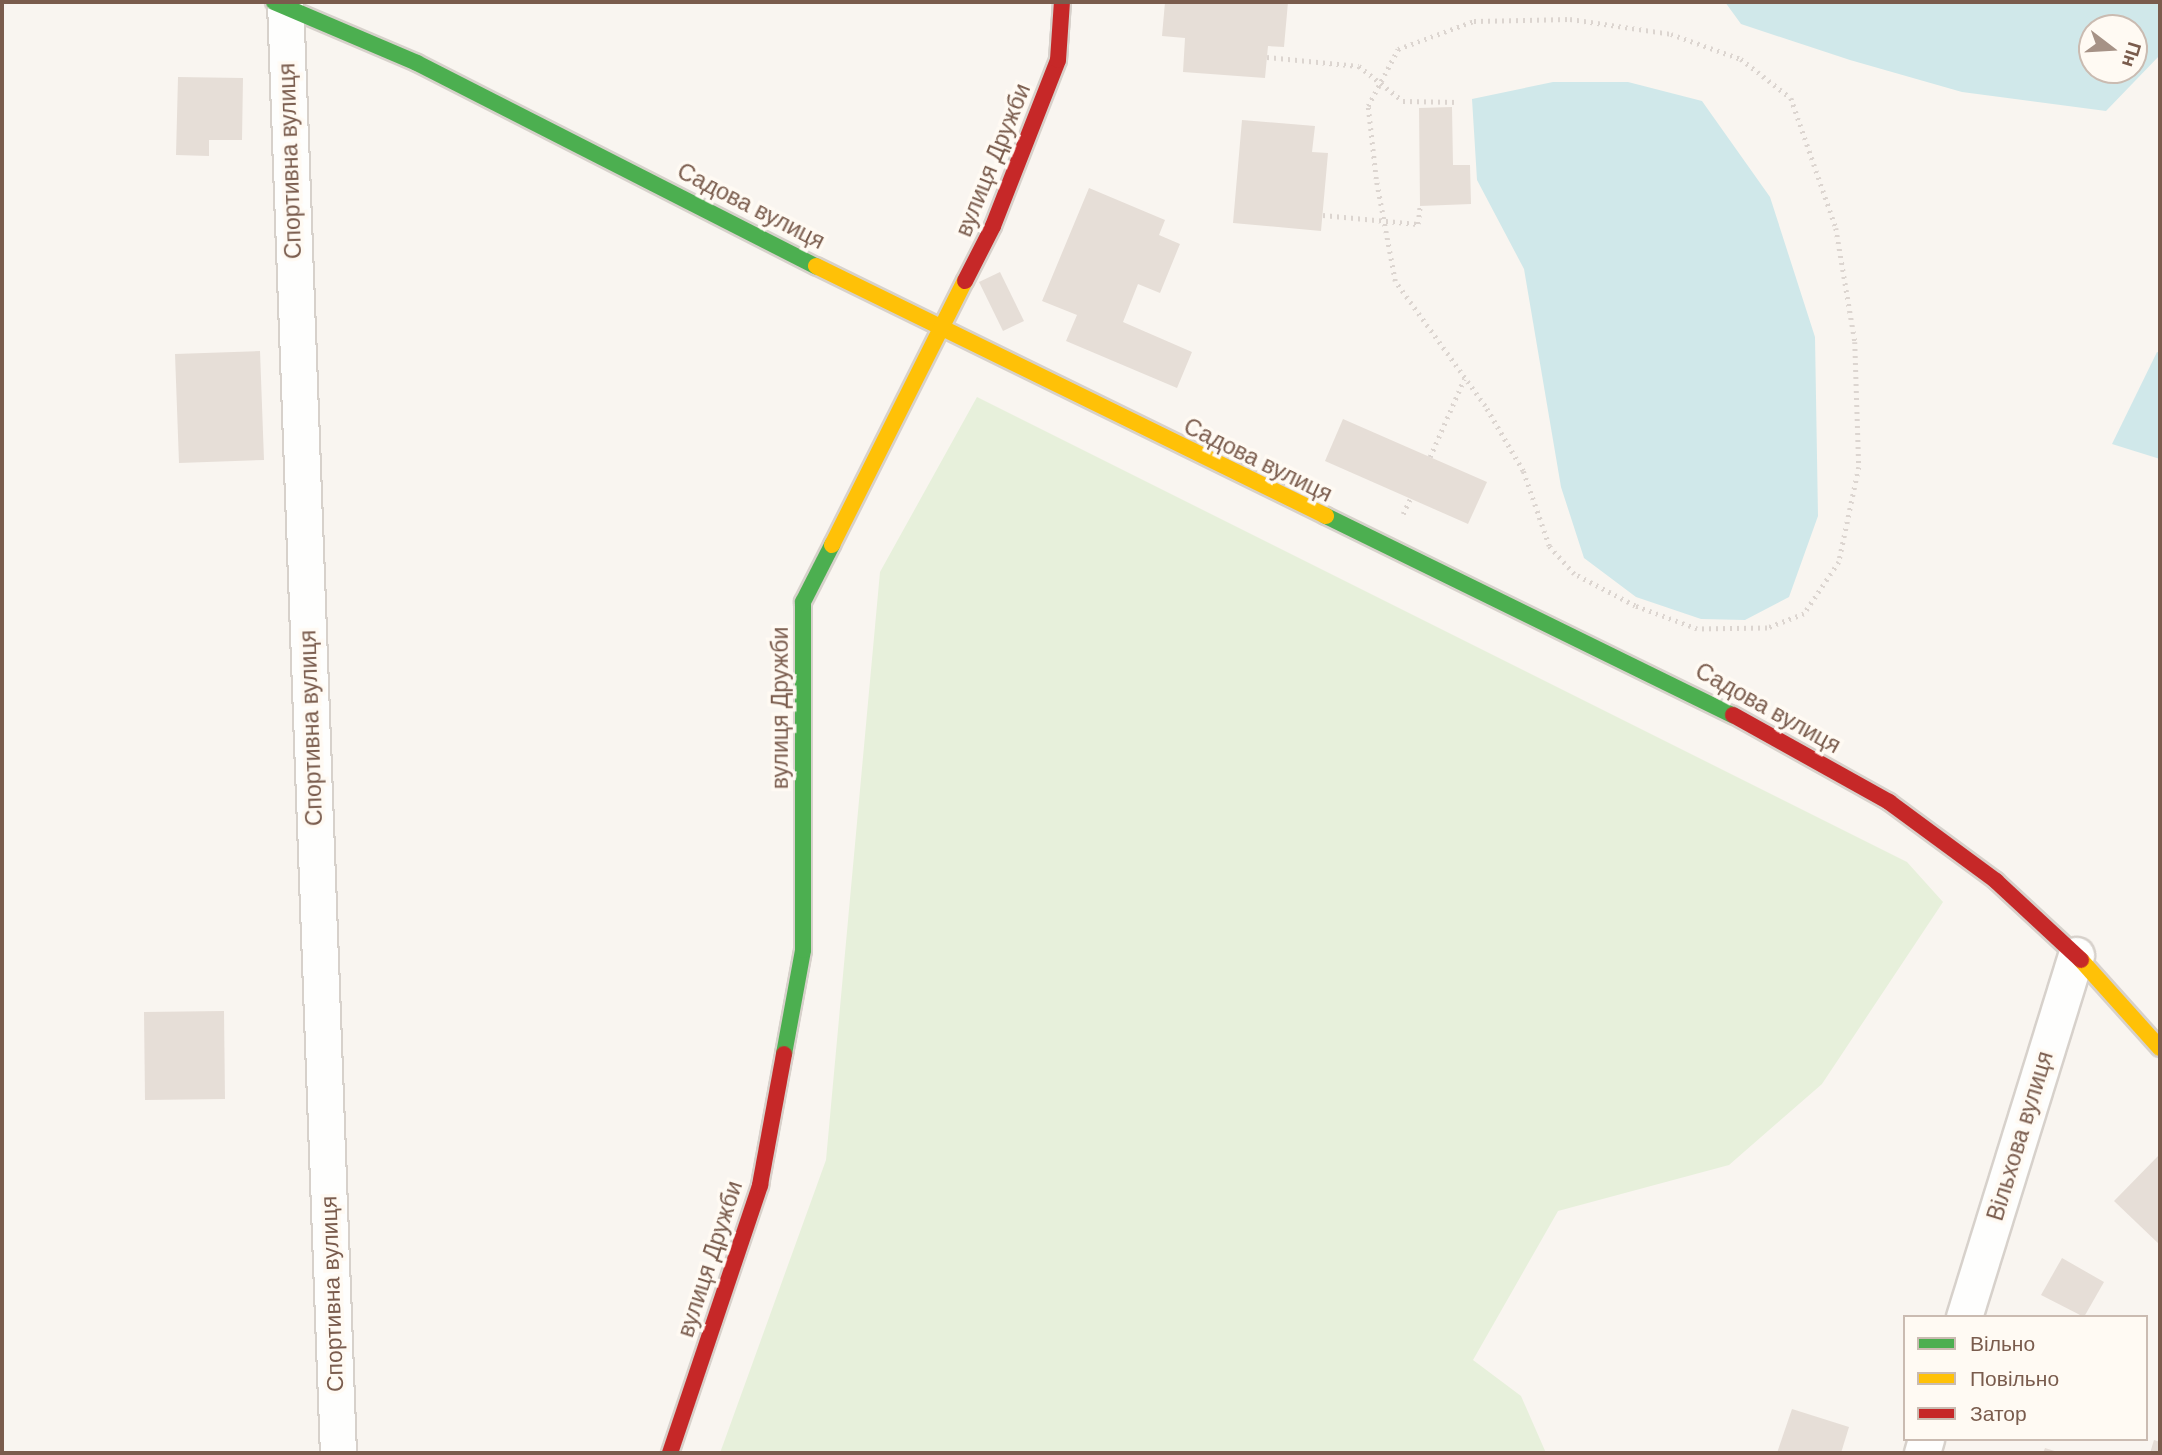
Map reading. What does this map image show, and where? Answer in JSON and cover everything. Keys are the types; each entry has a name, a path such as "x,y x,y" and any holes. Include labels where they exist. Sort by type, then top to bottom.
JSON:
{"street":[{"name":"вулиця Дружби","path":"670,1453 760,1185 803,950 803,602 943,330 993,226 1058,60 1062,2"},
{"name":"Садова вулиця","path":"281,3 552,129 943,330 1771,733 1889,802 1996,881 2076,955 2160,1048"},
{"name":"Спортивна вулиця","path":"281,3 338,1453"},
{"name":"Вільхова вулиця","path":"1965,1315 2076,955"}],"path":[{"path":"1570,19 1671,34 1741,59 1791,98 1836,228 1856,342 1859,467 1839,562 1804,614 1767,628 1697,629 1635,606 1574,574 1549,547 1523,471 1464,379 1395,281 1384,222 1368,106 1398,49 1474,21 1570,19"},
{"path":"1267,57 1359,66 1403,101 1459,102"},
{"path":"1323,215 1418,224 1420,205"},
{"path":"1430,457 1464,379"}],"green space":[{"path":"977,397 1907,862 1943,902 1822,1084 1729,1165 1558,1211 1473,1360 1521,1396 1546,1453 720,1453 826,1160 880,572"}],"water":[{"path":"1725,2 2160,2 2160,55 2148,67 2148,14 2078,14 2078,84 2132,84 2106,111 1962,92 1850,60 1741,24"},
{"path":"1553,82 1628,82 1702,101 1770,197 1815,337 1818,516 1789,597 1745,620 1701,619 1636,597 1584,558 1561,487 1524,269 1477,180 1472,99"},
{"path":"2157,352 2160,353 2160,459 2112,444"}],"building":[{"path":"1165,2 1288,2 1284,47 1268,46 1265,78 1183,72 1185,38 1162,36"},
{"path":"178,77 243,78 242,140 209,140 209,156 176,155"},
{"path":"1452,107 1453,165 1470,165 1471,204 1420,206 1419,108"},
{"path":"1242,120 1315,126 1312,152 1328,153 1321,231 1233,223"},
{"path":"1089,188 1165,220 1159,235 1180,244 1160,293 1138,284 1123,322 1192,352 1177,388 1066,341 1077,315 1042,301"},
{"path":"1000,272 1024,321 1003,331 979,282"},
{"path":"260,351 264,460 179,463 175,354"},
{"path":"1343,419 1487,482 1468,524 1325,461"},
{"path":"224,1011 225,1099 145,1100 144,1012"},
{"path":"2160,1154 2160,1245 2114,1201"},
{"path":"2062,1258 2104,1282 2085,1315 2041,1295"},
{"path":"1792,1409 1849,1427 1841,1453 1777,1453"},
{"path":"2154,1440 2160,1442 2160,1453 2150,1453"},
{"path":"2045,1448 2061,1453 2043,1453"}],"traffic: fast":[{"path":"274,2 417,63 816,266"},
{"path":"1326,516 1733,715"},
{"path":"784,1054 803,950 803,602 832,545"}],"traffic: slow":[{"path":"816,266 1326,516"},
{"path":"832,545 965,281"},
{"path":"2081,960 2160,1048"}],"traffic: jam":[{"path":"965,281 993,226 1058,60 1062,2"},
{"path":"1733,715 1889,802 1996,881 2081,960"},
{"path":"670,1453 760,1185 784,1054"}]}
